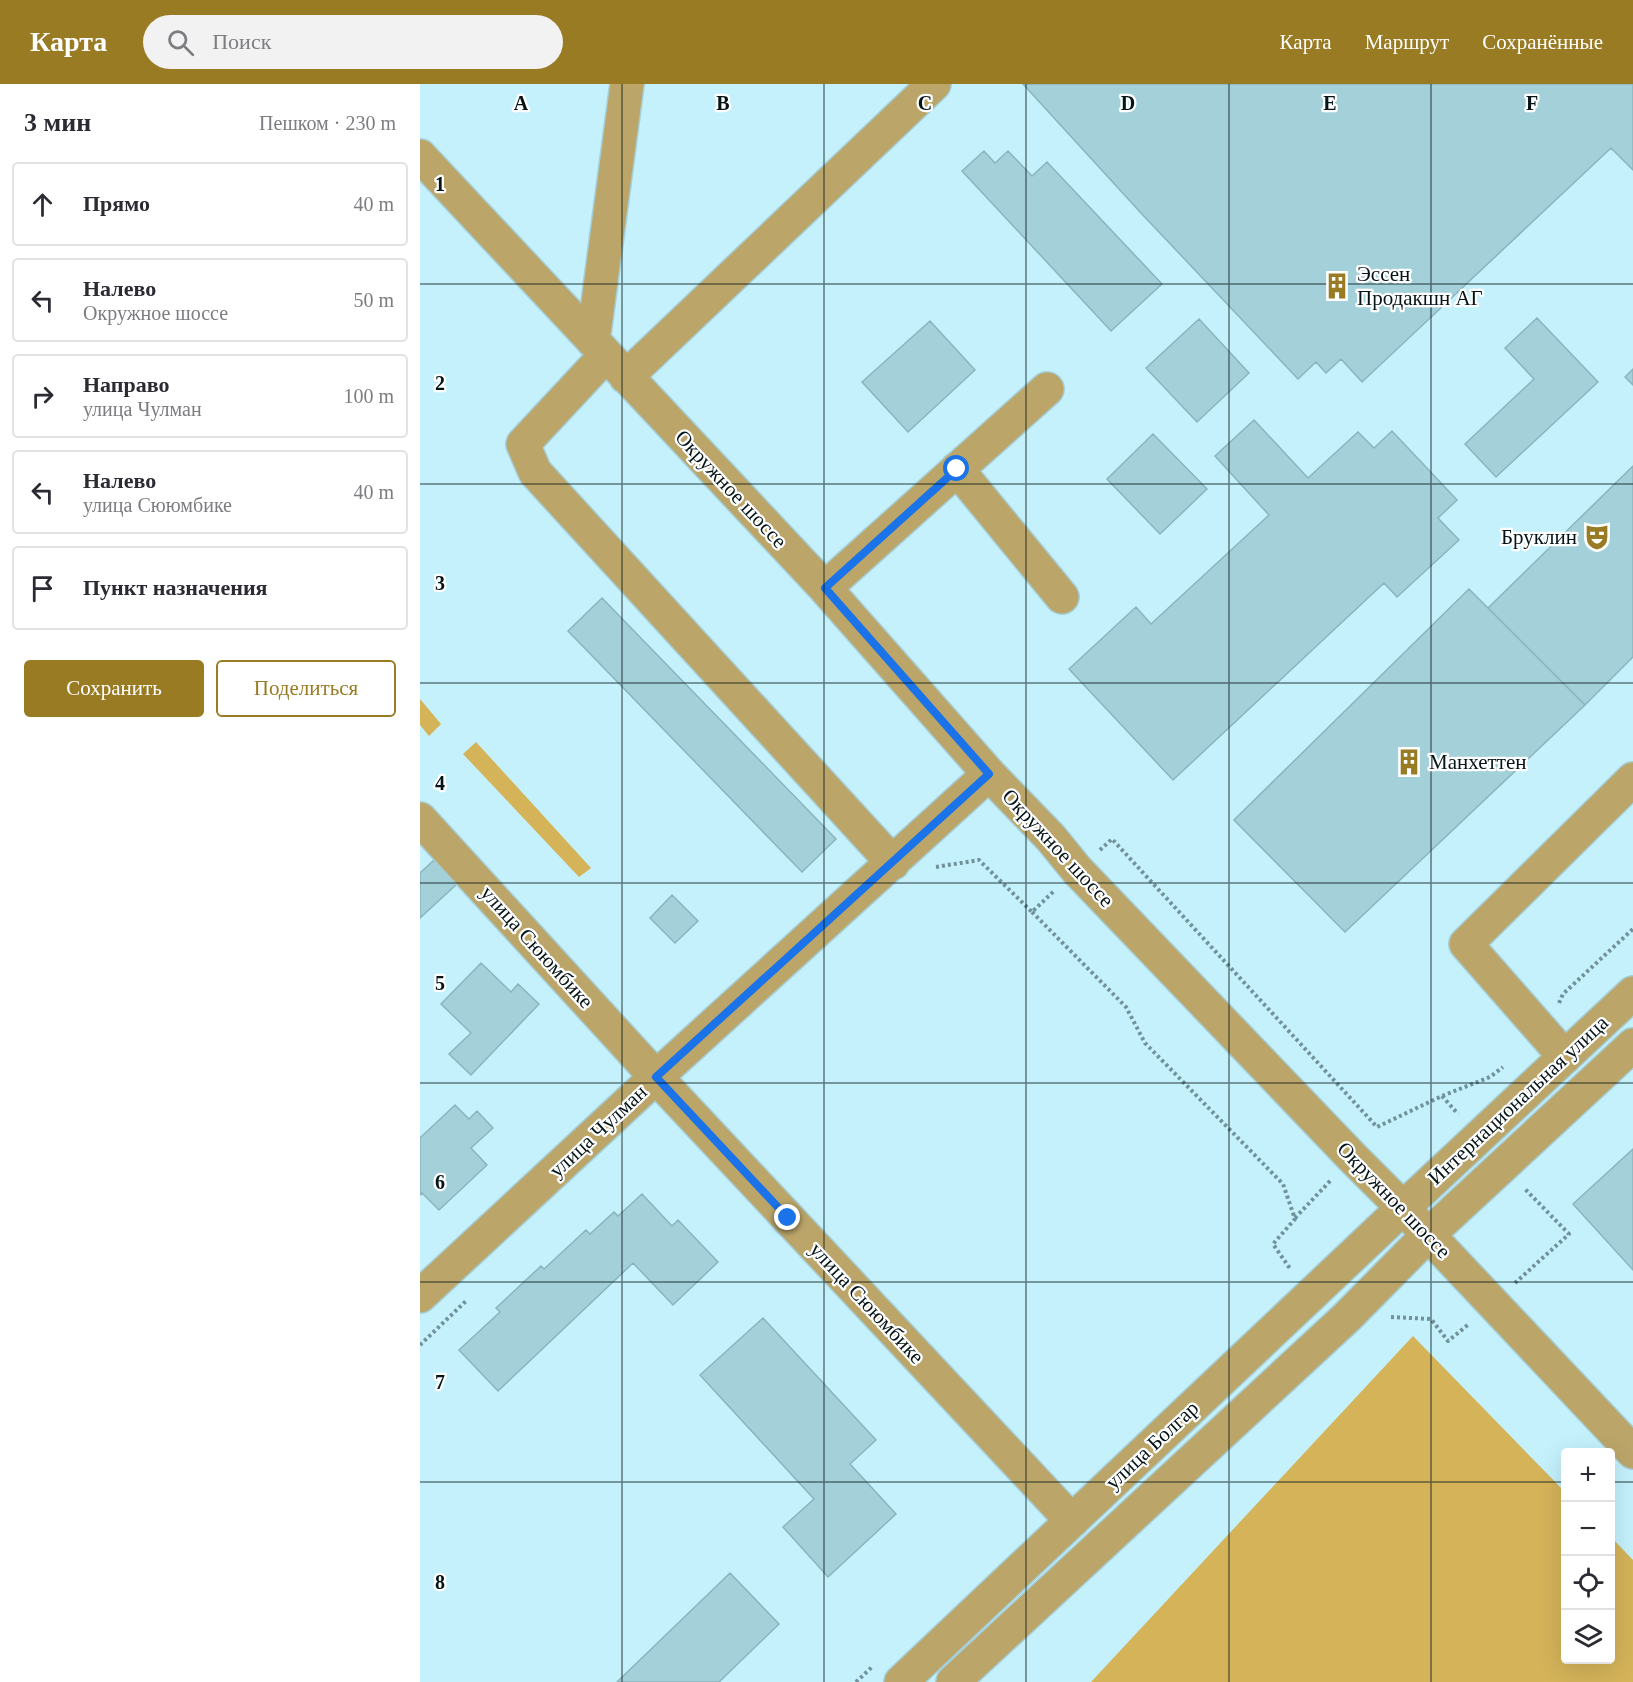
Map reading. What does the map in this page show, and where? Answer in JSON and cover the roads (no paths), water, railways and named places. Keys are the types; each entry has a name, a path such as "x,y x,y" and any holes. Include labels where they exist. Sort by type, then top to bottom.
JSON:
{"street":[{"path":"608,358 627,84"},
{"path":"893,863 535,472 523,444 608,358 934,84"},
{"name":"Окружное шоссе","path":"425,171 608,358 825,588 989,774 1051,838 1077,870 1403,1208 1633,1452"},
{"path":"825,588 1047,389"},
{"path":"957,469 1062,597"},
{"name":"улица Чулман","path":"420,1296 656,1077 989,774"},
{"path":"1555,1046 1466,944 1633,779"},
{"name":"улица Сююмбике","path":"420,819 656,1077 1072,1521"},
{"name":"Интернациональная улица","path":"1403,1208 1555,1046 1633,993"},
{"name":"Интернациональная улица","path":"1428,1236 1633,1045"},
{"name":"улица Болгар","path":"891,1670 1072,1521 1403,1208"},
{"name":"улица Болгар","path":"953,1682 1353,1311 1428,1236"}],"place":[{"name":"Эссен Продакшн АГ","path":"1337,286"},
{"name":"Бруклин","path":"1597,537"},
{"name":"Манхеттен","path":"1409,762"}]}
